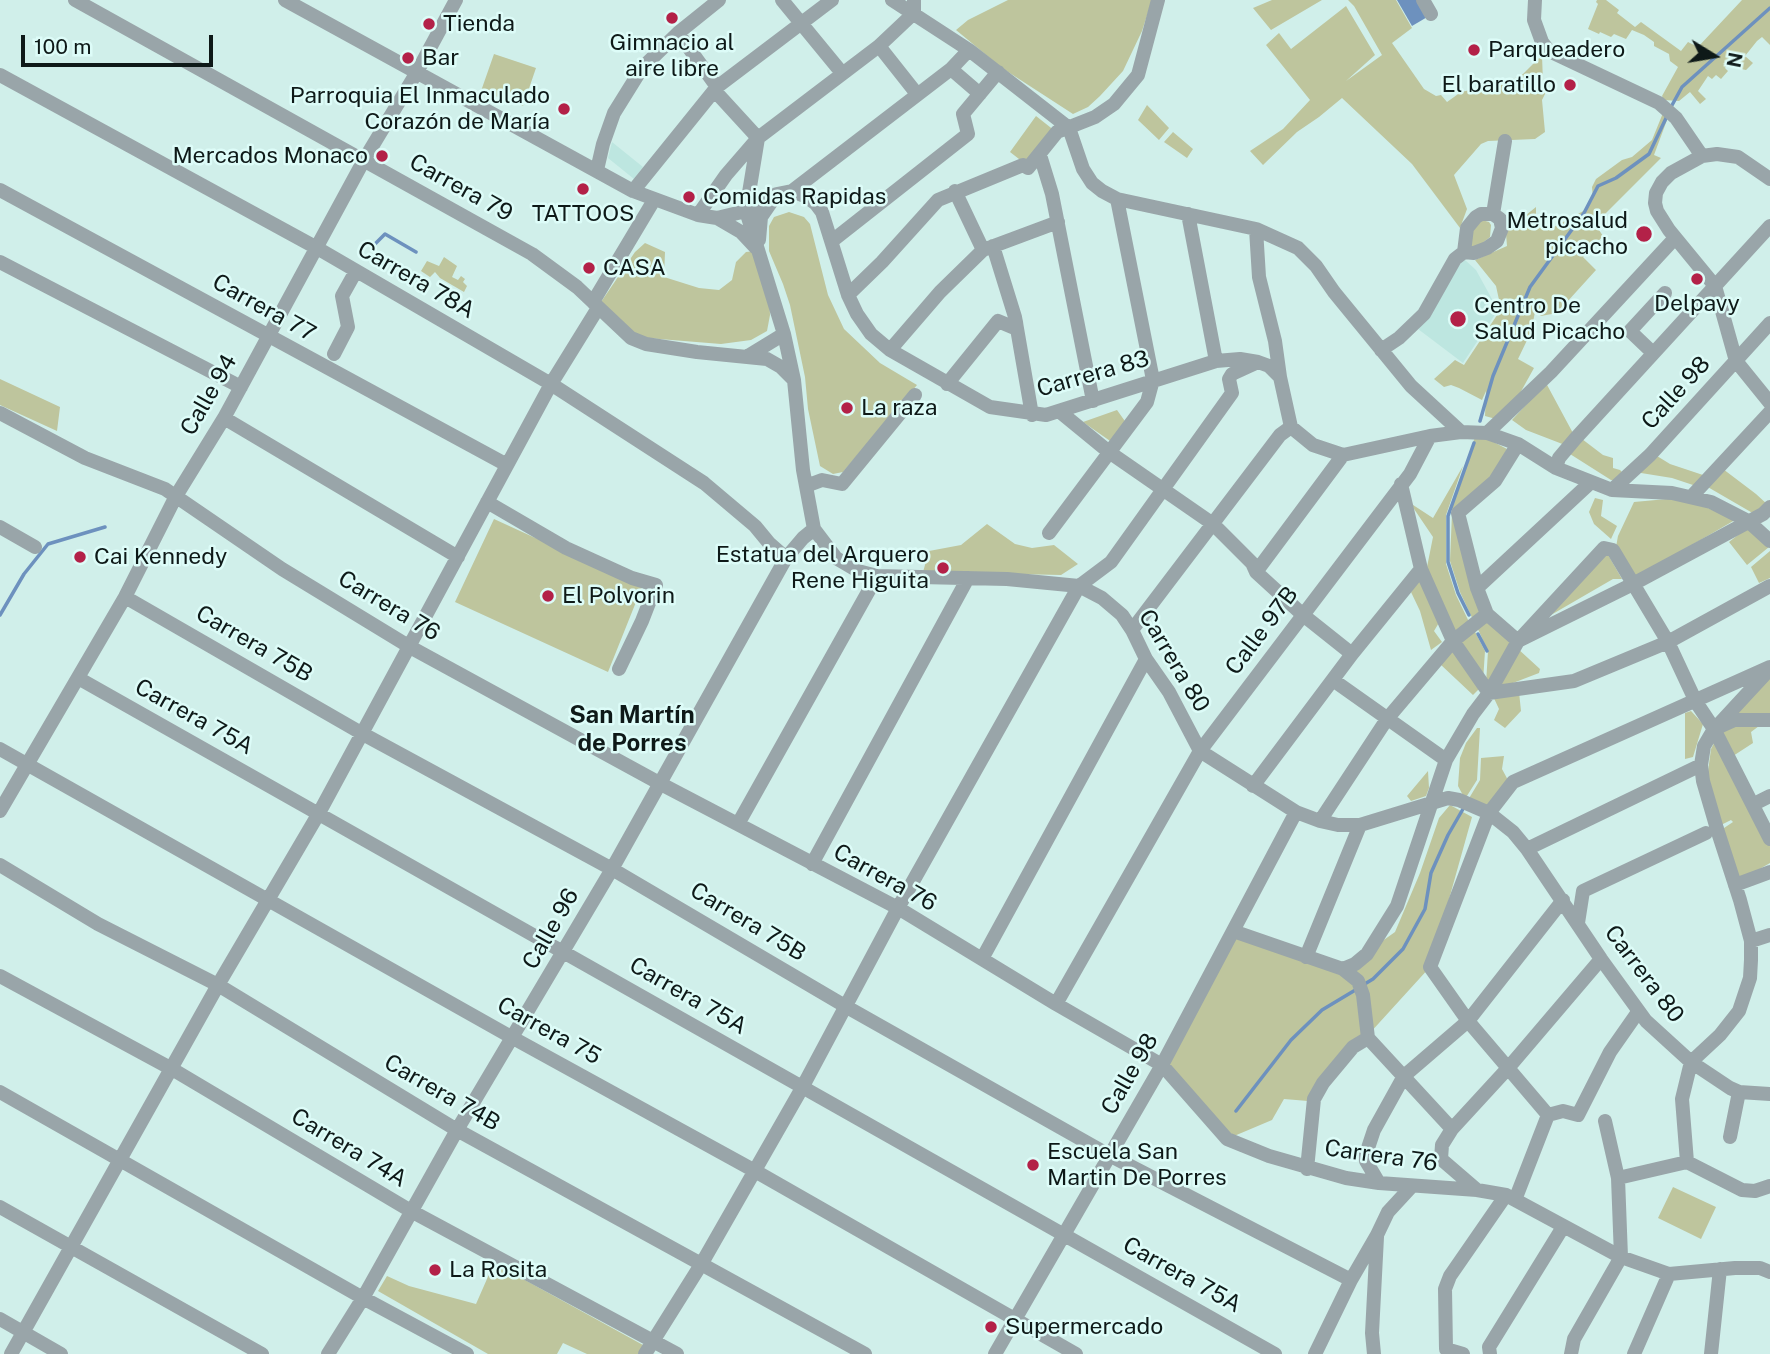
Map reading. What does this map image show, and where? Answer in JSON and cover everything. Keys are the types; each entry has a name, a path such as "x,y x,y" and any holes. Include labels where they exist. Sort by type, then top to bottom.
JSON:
{"street":[{"name":"Carrera 79","path":"75,0 532,254 577,287 624,334 639,342 698,352 767,359 794,380"},
{"path":"285,0 633,191 698,215 717,218 741,232 759,252"},
{"name":"Calle 94","path":"0,811 125,597 176,496 224,418 364,160 456,0"},
{"path":"597,170 614,113 642,68 678,33 719,0"},
{"path":"782,0 842,73"},
{"path":"633,191 715,89 832,0"},
{"path":"892,0 914,6 1069,128 1083,169 1092,183 1117,199 1256,229 1298,248 1317,266 1334,292 1411,386 1461,432"},
{"path":"848,295 938,200 1023,165 1028,168 1057,132 1095,117 1114,104 1138,75 1158,0"},
{"path":"1423,0 1431,14"},
{"path":"1535,0 1534,20 1542,42 1549,51 1647,96 1671,114 1702,156"},
{"path":"698,215 726,175 758,138 878,46 914,6"},
{"path":"678,33 715,89 758,138"},
{"path":"878,46 917,94"},
{"path":"717,218 746,211 784,192 951,69 969,50"},
{"path":"951,69 980,94"},
{"path":"832,241 968,134 963,114 998,72"},
{"name":"Carrera 78A","path":"0,75 317,248 551,384 704,483 755,526 786,558"},
{"path":"746,211 758,138"},
{"path":"1493,214 1505,141"},
{"path":"1770,179 1738,157 1717,154 1702,156 1671,173 1656,193 1657,211 1675,238 1715,286 1736,361 1770,403"},
{"path":"1040,155 1052,194 1093,401"},
{"name":"Carrera 77","path":"0,190 507,465"},
{"path":"956,191 988,248 1016,323 1032,415"},
{"path":"759,252 761,217 784,192"},
{"name":"Carrera 83","path":"784,192 801,193 816,204 832,241 848,295 871,334 890,350 990,407 1046,415 1216,361 1240,359 1258,362"},
{"path":"1049,533 1147,402 1153,380 1117,199"},
{"path":"10,1354 218,985 319,813 551,384 654,200"},
{"name":"Carrera 80","path":"746,211 784,334 794,380 806,486 814,529 836,558 858,571 877,576 968,578 1079,586 1110,604 1122,615 1146,659 1169,692 1200,751 1296,812 1338,825 1360,825 1448,798 1489,813 1513,832 1527,849 1638,1012 1691,1062 1739,1092"},
{"path":"1188,214 1216,361"},
{"path":"1381,350 1399,338 1424,314 1455,259 1464,252 1474,253 1488,248 1497,241 1502,228 1500,219 1493,214 1481,214 1471,222 1467,228 1464,252"},
{"path":"890,350 940,292 988,248 1058,222"},
{"path":"1556,468 1559,458 1567,448 1770,226"},
{"path":"1256,229 1259,277 1275,341 1291,427 1313,445 1343,455 1430,436 1461,432 1487,433 1518,444 1556,468 1612,490 1692,496 1711,502 1748,521 1770,541"},
{"path":"1487,433 1551,372 1675,238"},
{"path":"0,262 241,387"},
{"path":"334,355 348,327 342,296 356,271"},
{"path":"1653,353 1630,331 1665,293"},
{"path":"947,384 998,321 1016,323"},
{"name":"Calle 98","path":"1612,490 1650,455 1770,323"},
{"path":"748,356 784,334"},
{"path":"645,1354 702,1263 802,1088 898,908 1079,586 1111,562 1232,393 1229,383 1232,374 1258,362 1269,366 1280,377"},
{"path":"806,486 822,480 842,484 915,395"},
{"path":"1059,411 1109,452 1213,524 1252,563 1256,572 1303,615 1352,654"},
{"path":"1692,496 1770,412"},
{"name":"Carrera 76","path":"0,413 85,458 165,489 282,569 410,647 661,784 898,908 1162,1065 1227,1139 1307,1169 1379,1184 1477,1190 1510,1198 1621,1257 1669,1274 1760,1268 1770,1272"},
{"path":"224,418 458,557"},
{"path":"1132,630 1280,435 1291,427"},
{"name":"Calle 97B","path":"1056,1004 1200,751 1402,484 1430,436"},
{"path":"1518,444 1495,481 1458,513 1476,588 1487,614 1518,641"},
{"path":"1256,572 1343,455"},
{"path":"1476,588 1590,482"},
{"path":"1402,484 1421,569 1453,641 1489,693"},
{"path":"487,502 566,548 632,578 656,584 619,669"},
{"path":"1518,641 1633,584 1763,514 1770,507"},
{"path":"0,527 35,547"},
{"name":"Calle 96","path":"328,1354 661,784 786,558 814,529"},
{"path":"1343,969 1356,964 1367,954 1397,906 1446,760 1473,714 1489,693 1518,641 1608,547 1613,550 1668,642 1696,702 1714,729 1770,839"},
{"path":"1254,786 1352,654 1421,569"},
{"path":"738,824 877,576"},
{"path":"812,864 968,578"},
{"path":"1489,693 1574,681 1668,642 1770,586"},
{"name":"Carrera 75B","path":"125,597 363,734 612,869 845,1006 1109,1155 1351,1280"},
{"path":"1320,821 1387,719 1453,641 1487,614"},
{"path":"982,959 1146,659"},
{"path":"1548,1115 1468,1021 1430,967 1489,813 1513,782 1770,668"},
{"path":"1687,1162 1682,1100 1691,1062 1720,1035 1740,1011 1750,978 1751,941 1703,781 1701,765 1704,746 1714,729 1770,668"},
{"name":"Carrera 75A","path":"78,678 1275,1354"},
{"path":"1333,680 1446,760"},
{"path":"1714,729 1734,720 1770,720"},
{"name":"Carrera 75","path":"0,749 755,1171 1076,1354"},
{"path":"1527,849 1701,765"},
{"path":"1754,804 1770,796"},
{"name":"Calle 98","path":"995,1354 1162,1065 1296,812"},
{"path":"1306,957 1360,825"},
{"path":"1578,923 1583,891 1706,833"},
{"name":"Carrera 74B","path":"0,865 98,924 218,985 457,1130 865,1354"},
{"path":"1735,885 1770,872"},
{"path":"1379,1184 1366,1161 1366,1154 1374,1130 1404,1076 1468,1021 1563,900"},
{"path":"1233,931 1343,969 1361,988 1368,1038 1452,1129"},
{"path":"1751,941 1770,935"},
{"path":"1477,1190 1441,1159 1440,1149 1452,1129 1601,959"},
{"name":"Carrera 74A","path":"0,976 172,1069 411,1211 677,1354"},
{"path":"1548,1115 1563,1111 1578,1115 1610,1052 1638,1012"},
{"path":"1307,1169 1314,1099 1323,1083 1353,1048 1368,1038"},
{"path":"0,1092 467,1354"},
{"path":"1730,1137 1739,1092 1770,1094"},
{"path":"1463,1354 1446,1349 1445,1289 1450,1276 1510,1198 1548,1115"},
{"path":"1572,1353 1574,1339 1621,1257 1618,1178 1605,1121"},
{"path":"1618,1178 1687,1162 1742,1190 1755,1191 1770,1185"},
{"path":"1315,1354 1388,1212 1412,1186"},
{"path":"0,1207 262,1354"},
{"path":"1490,1354 1489,1347 1563,1227"},
{"path":"1374,1354 1372,1333 1377,1235"},
{"path":"1711,1354 1720,1269"},
{"path":"1634,1354 1669,1274"},
{"path":"0,1319 61,1354"}],"shaded area":[{"path":"612,142 643,167 634,179 608,158"},
{"name":"Centro De Salud Picacho","path":"1465,260 1476,270 1498,310 1463,363 1418,329"}],"green space":[{"path":"1008,0 1152,0 1142,31 1123,71 1088,107 1073,114 1002,68 956,30 968,20"},
{"path":"1272,0 1322,0 1271,30 1253,8"},
{"path":"1348,0 1396,0 1412,28 1392,43 1424,89 1436,96 1441,95 1447,102 1461,92 1497,87 1523,74 1542,55 1543,83 1549,86 1542,100 1545,132 1535,139 1488,141 1481,144 1454,175 1467,209 1460,228 1412,164 1342,98 1297,132 1263,165 1250,151 1283,129 1310,100 1266,45 1279,33 1291,49 1346,6 1375,55 1346,81 1382,55"},
{"path":"1597,0 1606,0 1635,27 1641,22 1681,51 1688,42 1698,47 1742,0 1770,0 1770,45 1762,37 1757,41 1745,56 1753,63 1746,70 1729,58 1725,63 1728,71 1721,79 1716,75 1712,79 1708,76 1698,91 1706,99 1700,104 1690,92 1679,101 1664,100 1662,96 1678,67 1670,61 1669,54 1654,46 1654,42 1644,35 1632,30 1626,39 1588,29 1598,4"},
{"path":"494,54 536,68 523,106 481,91"},
{"path":"1147,105 1169,128 1159,140 1138,120"},
{"path":"1663,113 1667,115 1667,120 1654,155 1661,158 1595,224 1603,236 1583,257 1596,270 1557,313 1541,316 1535,312 1531,332 1518,359 1534,368 1519,395 1496,419 1485,416 1486,391 1482,400 1451,385 1444,387 1434,379 1455,360 1464,365 1501,309 1496,286 1475,260 1507,246 1505,221 1514,222 1521,219 1536,207 1536,220 1531,225 1542,224 1552,228 1587,209 1593,199 1592,187 1596,179 1622,160 1632,157 1652,140"},
{"path":"1036,116 1055,131 1028,166 1010,152"},
{"path":"1173,132 1193,149 1187,158 1164,142"},
{"path":"789,212 804,217 810,224 828,295 844,329 880,363 917,385 843,472 833,474 820,466 790,305 769,251 769,226 774,217"},
{"path":"1482,220 1491,225 1490,237 1479,246 1469,248 1473,227"},
{"path":"645,243 665,252 664,277 699,288 719,290 732,280 736,262 746,252 755,251 769,292 770,315 767,331 751,340 721,344 647,338 628,330 601,302 635,252"},
{"path":"444,257 457,266 452,277 458,280 461,276 465,279 463,282 467,286 464,292 440,278 435,272 430,277 421,271 427,261 439,266"},
{"path":"0,379 60,407 57,431 0,405"},
{"path":"1546,383 1574,435 1565,445 1526,430 1512,420"},
{"path":"1117,410 1127,424 1113,443 1083,422"},
{"path":"1475,437 1486,438 1507,449 1492,477 1453,511 1450,509"},
{"path":"1582,439 1603,455 1613,458 1613,468 1625,475 1620,480 1611,480 1570,454"},
{"path":"1657,456 1670,464 1703,475 1696,486 1672,478 1641,473 1641,467"},
{"path":"1463,466 1446,515 1446,564 1456,595 1470,624 1453,637 1427,567 1433,537 1410,503 1433,518"},
{"path":"1723,469 1768,505 1756,515 1706,486"},
{"path":"1595,498 1603,500 1601,516 1617,526 1611,539 1594,524 1589,512"},
{"path":"1690,500 1735,520 1635,578 1616,547 1618,536 1634,502"},
{"path":"1452,513 1484,614 1474,622 1450,561"},
{"name":"El Polvorin","path":"494,519 642,587 608,672 455,602"},
{"path":"987,524 1015,544 1032,548 1054,545 1078,564 1061,575 923,572 929,551 961,545"},
{"path":"1747,528 1769,547 1747,565 1729,542"},
{"path":"1770,551 1770,578 1759,583 1751,567"},
{"path":"1607,553 1622,579 1613,579 1544,619"},
{"path":"1421,578 1440,621 1434,631 1442,642 1431,650 1420,611 1411,592"},
{"path":"1487,616 1516,641 1486,684 1488,651 1476,625"},
{"path":"1473,628 1485,651 1483,681 1456,642"},
{"path":"1453,647 1481,687 1473,695 1440,664"},
{"path":"1517,648 1540,669 1539,673 1492,691"},
{"path":"1770,676 1770,718 1729,720"},
{"path":"1519,692 1521,711 1505,728 1494,720 1499,709 1492,694"},
{"path":"1691,711 1703,724 1693,757 1685,759 1685,713"},
{"path":"1734,722 1763,723 1751,732 1753,743 1733,756 1719,732"},
{"path":"1477,728 1480,728 1477,780 1465,799 1458,786 1460,758 1466,743"},
{"path":"1717,737 1770,845 1770,863 1737,882 1721,830 1733,822 1731,820 1719,826 1707,779 1711,749"},
{"path":"1504,756 1502,769 1509,782 1488,806 1468,800 1480,780 1481,758"},
{"path":"1428,771 1429,788 1426,796 1411,801 1407,796"},
{"path":"1450,805 1472,817 1430,967 1308,1101 1284,1099 1272,1120 1227,1139 1162,1065 1233,931 1343,969 1395,932 1439,818"},
{"path":"1673,1187 1716,1207 1701,1239 1658,1218"},
{"path":"494,1263 643,1345 638,1354 587,1354 563,1343 557,1354 488,1354 378,1291 387,1276 409,1286 476,1304"}],"water":[{"path":"1397,0 1420,0 1429,16 1412,26"}],"waterway":[{"path":"1671,107 1682,87 1770,8"},
{"path":"1480,421 1493,376 1530,287 1584,213 1598,186 1616,178 1649,154 1668,114"},
{"path":"375,244 385,234 416,252"},
{"path":"1469,615 1458,593 1448,562 1448,516 1474,443"},
{"path":"0,615 24,574 48,544 105,527"},
{"path":"1478,634 1487,651"},
{"path":"1363,985 1373,979 1403,949 1425,909 1431,873 1463,809"},
{"path":"1236,1111 1291,1040 1322,1010 1357,989"}],"place":[{"name":"Gimnacio al aire libre","path":"672,18"},
{"name":"Tienda","path":"429,24"},
{"name":"Parqueadero","path":"1474,50"},
{"name":"Bar","path":"408,58"},
{"name":"El baratillo","path":"1570,85"},
{"name":"Parroquia El Inmaculado Corazón de María","path":"564,109"},
{"name":"Mercados Monaco","path":"382,156"},
{"name":"TATTOOS","path":"583,189"},
{"name":"Comidas Rapidas","path":"689,197"},
{"name":"Metrosalud picacho","path":"1644,234"},
{"name":"CASA","path":"589,268"},
{"name":"Delpavy","path":"1697,279"},
{"name":"Centro De Salud Picacho","path":"1458,319"},
{"name":"La raza","path":"847,408"},
{"name":"Cai Kennedy","path":"80,557"},
{"name":"Estatua del Arquero Rene Higuita","path":"943,568"},
{"name":"El Polvorin","path":"548,596"},
{"name":"Escuela San Martin De Porres","path":"1033,1165"},
{"name":"La Rosita","path":"435,1270"},
{"name":"Supermercado","path":"991,1327"}],"district":[{"name":"San Martín de Porres","path":"632,730"}]}
